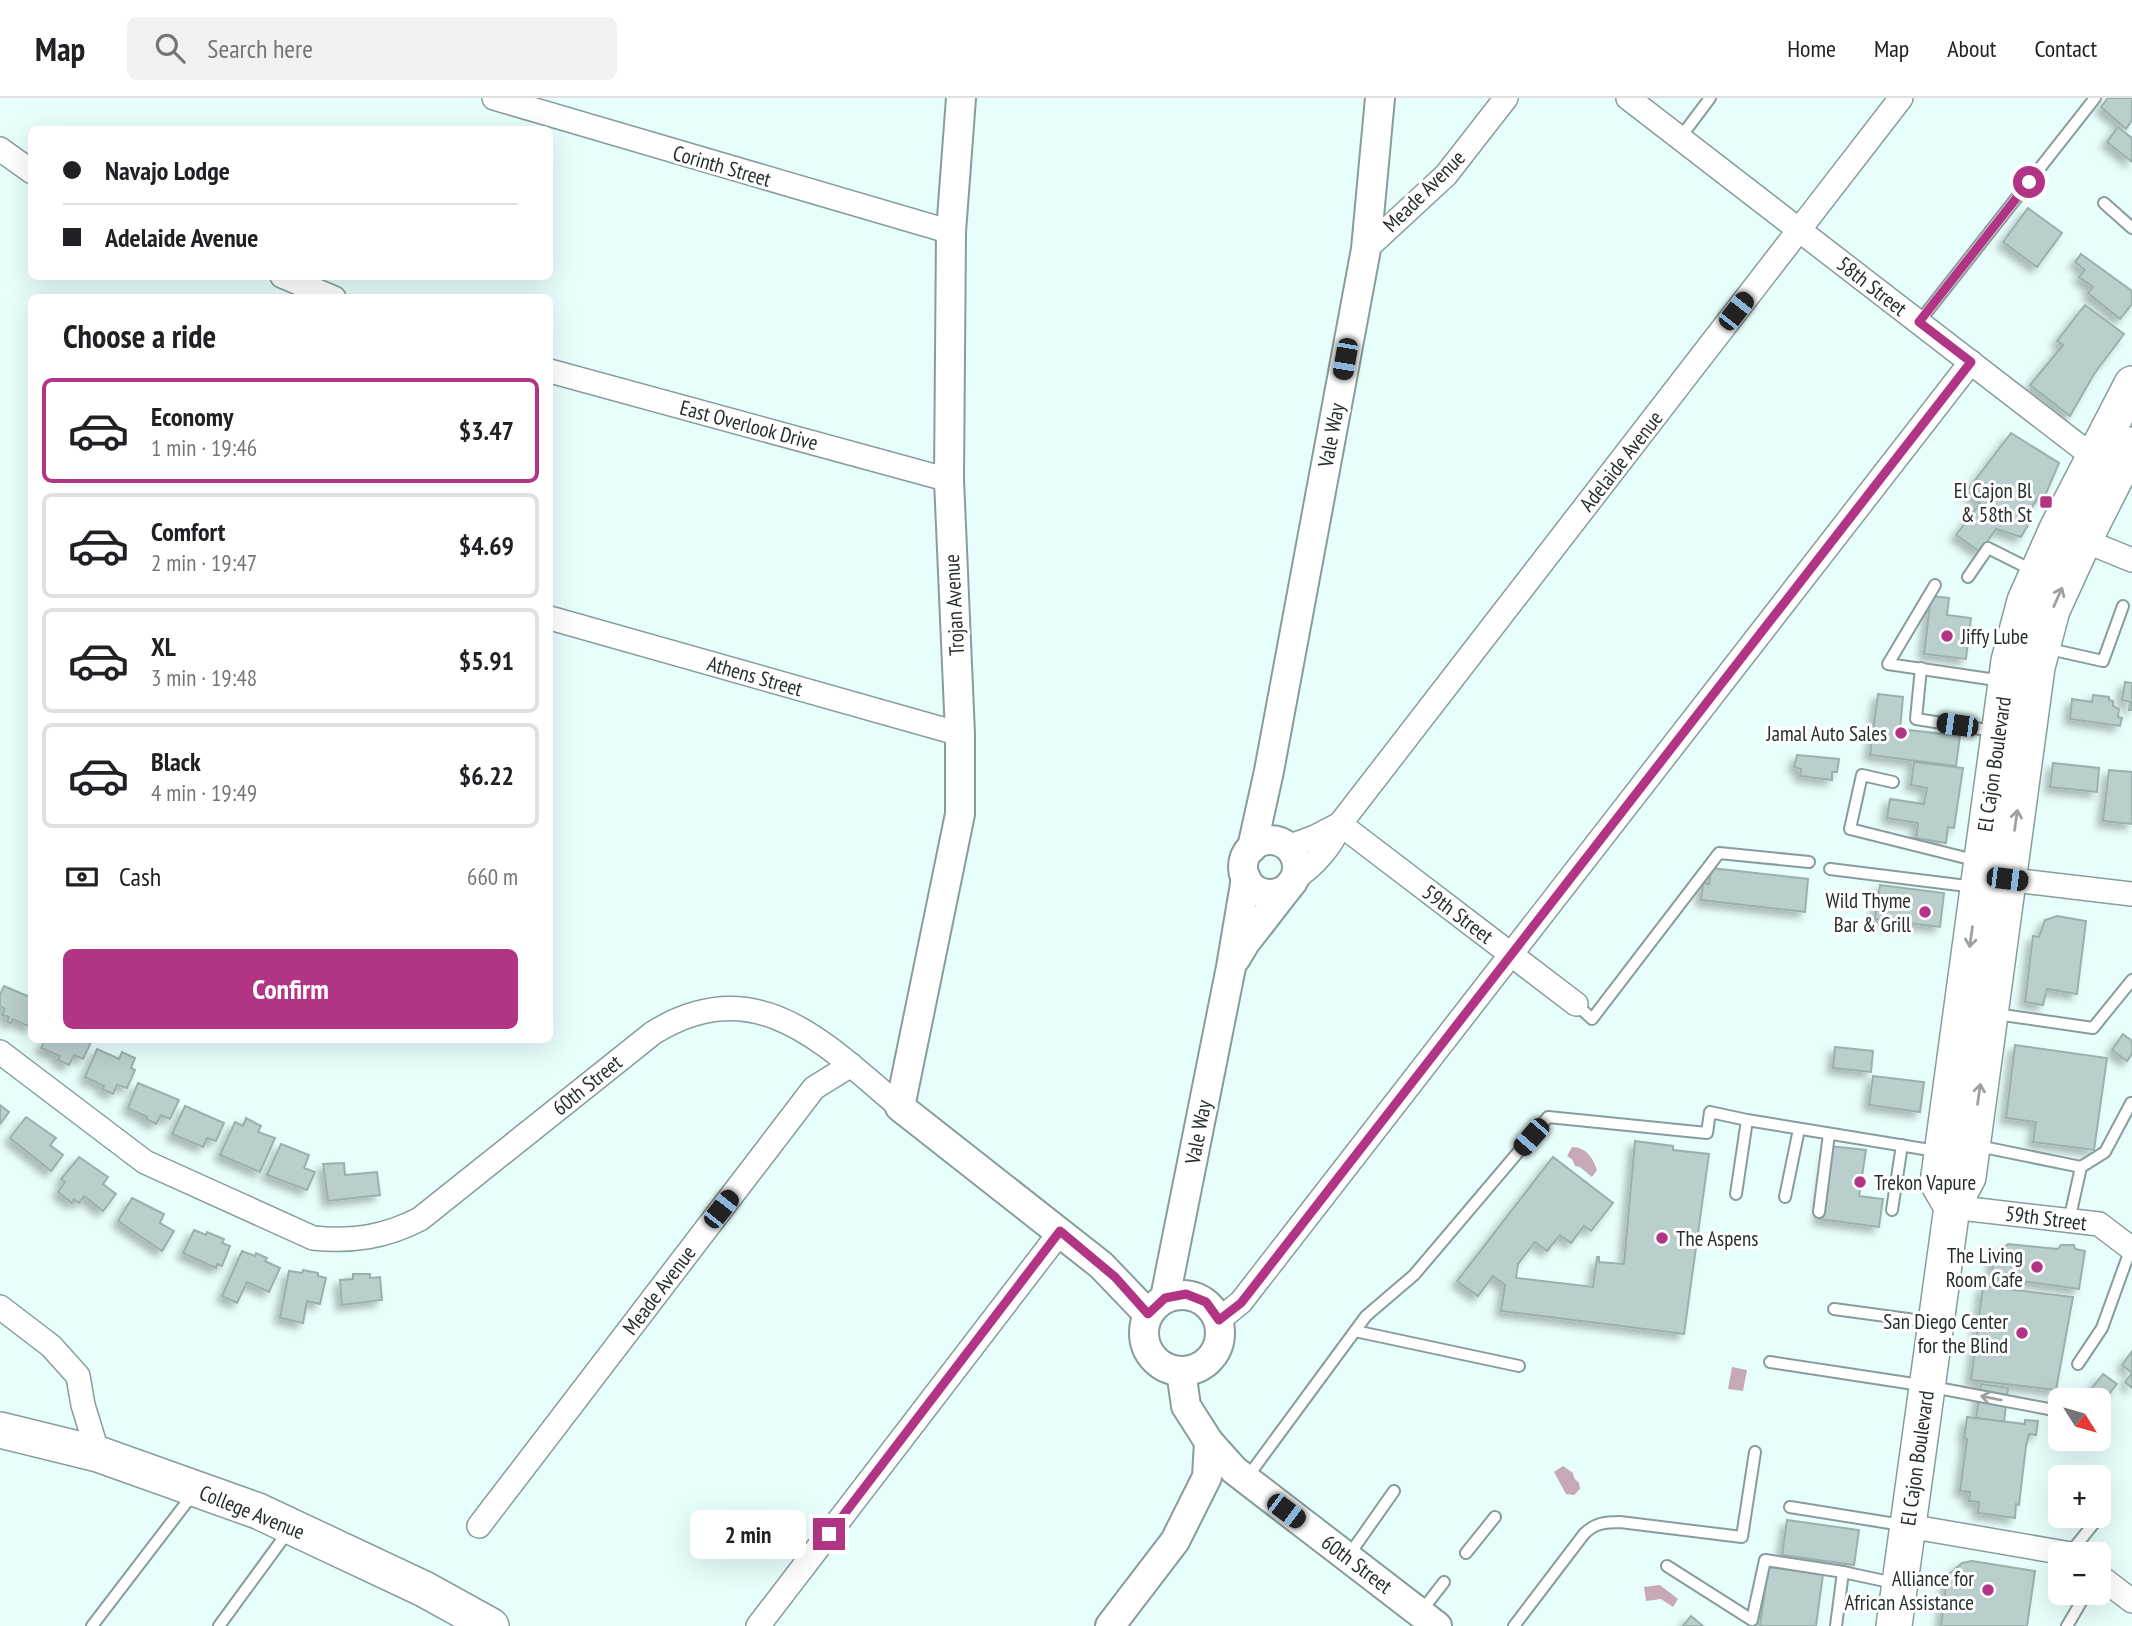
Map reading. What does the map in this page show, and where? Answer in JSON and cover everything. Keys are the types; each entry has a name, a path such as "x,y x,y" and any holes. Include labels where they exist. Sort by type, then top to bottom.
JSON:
{"main road":[{"name":"El Cajon Boulevard","path":"1894,1626 1952,1207 1968,1177 1957,1149 2006,681 2025,601 2038,572 2071,534 2115,459 2132,384"},
{"name":"El Cajon Boulevard","path":"1957,1149 1990,1013 1986,876 2071,534"},
{"name":"College Avenue","path":"0,1430 98,1454 258,1511 424,1589 491,1626"}],"street":[{"name":"Corinth Street","path":"495,98 951,232"},
{"name":"Trojan Avenue","path":"900,1107 960,814 960,734 949,480 951,232 961,98"},
{"name":"Vale Way","path":"1156,1306 1231,967 1246,878 1244,862 1252,848 1269,771 1366,249 1380,98"},
{"name":"Meade Avenue","path":"1366,249 1446,175 1506,98"},
{"name":"58th Street","path":"1628,98 1971,362 2115,459"},
{"name":"Adelaide Avenue","path":"1292,882 1308,870 1336,835 1340,824 1901,98"},
{"path":"0,149 28,169"},
{"path":"291,280 325,294"},
{"path":"1219,1320 1241,1303 1971,362"},
{"name":"East Overlook Drive","path":"553,372 949,480"},
{"path":"2071,534 2132,560"},
{"name":"Athens Street","path":"553,619 960,734"},
{"name":"Vale Way","path":"1231,967 1245,943 1292,882 1297,861 1288,847 1269,771"},
{"name":"Adelaide Avenue","path":"1288,847 1340,824"},
{"name":"59th Street","path":"1340,824 1576,1004"},
{"path":"1252,848 1266,841 1281,842 1288,847"},
{"path":"1986,876 2132,894"},
{"path":"1246,878 1251,886 1266,893 1283,891 1292,882"},
{"name":"60th Street","path":"0,1052 145,1161 313,1238 335,1241 373,1237 397,1230 419,1219 653,1033 688,1015 727,1008 766,1013 798,1026 1115,1277 1156,1306"},
{"name":"Meade Avenue","path":"479,1527 814,1088 851,1066"},
{"name":"59th Street","path":"1952,1207 2099,1224 2132,1249"},
{"path":"758,1626 1060,1231"},
{"path":"1186,1294 1206,1302 1219,1320 1220,1339 1213,1356 1199,1367 1181,1371 1162,1366 1148,1352 1143,1333 1156,1306 1186,1294"},
{"path":"0,1307 51,1346 78,1376 83,1405 98,1454"},
{"name":"60th Street","path":"1181,1371 1186,1406 1209,1442 1234,1470 1347,1557 1423,1622"},
{"path":"1110,1626 1175,1541 1207,1477 1209,1442"},
{"path":"1908,1526 2048,1550"},
{"path":"2111,1585 2132,1601"}],"lane":[{"path":"1680,138 1710,98"},
{"path":"1919,322 2095,98"},
{"path":"2104,203 2132,228"},
{"path":"1968,578 1988,548 2038,572"},
{"path":"1935,585 1888,664 2006,681"},
{"path":"2043,647 2104,661 2123,606"},
{"path":"1921,668 1916,719 1999,731"},
{"path":"1893,782 1862,775 1850,829 1986,876"},
{"path":"1576,1004 1592,1019 1719,853 1809,862"},
{"path":"1830,869 1986,876"},
{"path":"1990,1013 2093,1028 2132,980"},
{"path":"1246,1480 1366,1316 1414,1275 1548,1117 1707,1133 1710,1112 1902,1145 1957,1149 2081,1167 2105,1152 2131,1103"},
{"path":"1736,1194 1747,1120"},
{"path":"1785,1197 1799,1129"},
{"path":"1819,1212 1829,1134"},
{"path":"1892,1210 1902,1145"},
{"path":"2069,1221 2081,1167"},
{"path":"2078,1364 2102,1328 2132,1249"},
{"path":"1834,1309 1936,1323"},
{"path":"1355,1331 1518,1366"},
{"path":"1770,1362 1927,1386 2048,1409"},
{"path":"1514,1626 1584,1534 1601,1522 1742,1537 1755,1452"},
{"path":"92,1626 197,1489"},
{"path":"1347,1557 1394,1491"},
{"path":"1790,1507 1908,1526"},
{"path":"1466,1553 1494,1517"},
{"path":"219,1626 292,1527"},
{"path":"2079,1542 2090,1528"},
{"path":"1667,1566 1752,1620 1765,1560 1900,1584"},
{"path":"1836,1626 1843,1572"},
{"path":"1423,1622 1444,1583"},
{"path":"2067,1626 2079,1605"}],"shaded area":[{"path":"1572,1147 1585,1151 1591,1157 1597,1170 1592,1177 1575,1166 1567,1156"},
{"path":"1732,1367 1747,1370 1743,1391 1728,1389"},
{"path":"1563,1466 1573,1473 1579,1483 1580,1489 1574,1495 1566,1494 1554,1472"},
{"path":"1660,1585 1678,1599 1673,1607 1661,1599 1646,1601 1644,1587"}],"building":[{"path":"2108,98 2132,98 2132,120 2126,129 2101,107"},
{"path":"2118,127 2132,138 2132,162 2107,142"},
{"path":"2028,208 2062,233 2037,267 2003,242"},
{"path":"2081,254 2132,291 2132,304 2120,319 2088,293 2093,287 2079,277 2085,270 2075,262"},
{"path":"2085,305 2124,334 2094,374 2070,416 2030,385 2063,345 2057,341"},
{"path":"2011,433 2059,463 2044,498 2039,496 2025,518 2028,525 2021,537 1996,529 1980,552 1956,535 1980,503 1967,491"},
{"name":"Jiffy Lube","path":"1931,596 1949,598 1947,615 1971,618 1966,659 1924,654"},
{"path":"2125,682 2132,683 2132,710 2129,710 2130,702 2122,700"},
{"name":"Jamal Auto Sales","path":"1878,694 1903,697 1900,729 1960,736 1956,766 1870,755"},
{"path":"2093,695 2109,697 2109,700 2113,701 2113,706 2119,709 2118,717 2122,718 2120,726 2070,719 2072,699 2092,702"},
{"path":"1797,755 1839,759 1837,772 1832,772 1832,780 1800,776 1801,769 1794,767"},
{"path":"1914,762 1963,768 1954,828 1948,827 1946,843 1916,838 1918,823 1887,818 1890,799 1924,804 1927,788 1911,785"},
{"path":"2053,763 2099,768 2097,792 2050,787"},
{"path":"2109,770 2132,772 2132,824 2103,821"},
{"path":"1711,868 1808,879 1805,912 1701,900 1703,883 1709,884"},
{"path":"1880,885 1944,893 1940,927 1875,919"},
{"path":"2057,916 2086,921 2077,994 2047,989 2043,1005 2025,1002 2033,936 2039,937 2045,920"},
{"path":"4,986 28,996 28,1026 13,1019 11,1023 7,1022 9,1017 2,1015 5,1009 0,1006 0,995"},
{"path":"2123,1034 2132,1041 2132,1054 2127,1061 2112,1050"},
{"path":"44,1043 91,1043 83,1059 74,1055 69,1065 58,1060 60,1056 41,1048"},
{"path":"2015,1045 2107,1058 2094,1150 2033,1142 2036,1122 2006,1118"},
{"path":"1835,1047 1873,1051 1871,1072 1833,1068"},
{"path":"97,1049 119,1059 122,1052 135,1058 131,1068 135,1070 127,1088 117,1085 113,1094 102,1089 104,1086 85,1077"},
{"path":"1873,1076 1924,1082 1920,1112 1869,1105"},
{"path":"138,1083 179,1100 170,1119 161,1115 156,1124 128,1108"},
{"path":"0,1105 9,1112 0,1124"},
{"path":"185,1106 224,1123 216,1141 207,1138 203,1147 172,1134"},
{"path":"26,1117 56,1138 50,1145 63,1155 51,1171 10,1138"},
{"path":"246,1118 261,1126 258,1132 275,1138 260,1172 220,1155 235,1122 243,1126"},
{"name":"The Aspens","path":"1635,1141 1673,1146 1673,1150 1709,1154 1684,1334 1501,1311 1505,1285 1493,1276 1478,1296 1457,1281 1553,1157 1613,1203 1591,1231 1584,1226 1571,1243 1560,1235 1547,1251 1535,1242 1518,1264 1516,1278 1593,1287 1597,1257 1599,1262 1624,1264"},
{"path":"281,1144 309,1155 304,1168 315,1172 307,1190 267,1175"},
{"path":"1829,1146 1866,1150 1859,1196 1883,1199 1879,1227 1819,1219"},
{"path":"79,1157 108,1177 103,1184 116,1194 103,1211 84,1196 79,1203 74,1199 72,1203 58,1192 65,1182 61,1179"},
{"path":"344,1163 345,1175 377,1172 380,1195 328,1201 323,1164"},
{"path":"132,1198 164,1214 160,1223 174,1231 162,1251 118,1221"},
{"path":"194,1230 224,1239 222,1243 230,1246 222,1266 217,1264 216,1268 183,1253"},
{"name":"The Living Room Cafe","path":"2008,1244 2058,1249 2061,1245 2074,1245 2075,1249 2085,1251 2079,1289 1992,1277 1993,1257"},
{"path":"242,1251 255,1256 256,1253 280,1268 269,1292 247,1282 237,1303 222,1296"},
{"path":"303,1270 326,1278 320,1304 307,1301 303,1323 280,1318 289,1271 302,1273"},
{"path":"353,1274 380,1277 382,1300 342,1305 340,1280 353,1279"},
{"name":"San Diego Center for the Blind","path":"1983,1286 2073,1297 2056,1388 1971,1380"},
{"path":"2132,1351 2132,1373 2122,1365"},
{"path":"2132,1373 2132,1388 2125,1382"},
{"path":"2103,1374 2117,1384 2111,1392 2111,1388 2092,1388"},
{"path":"1981,1384 2008,1388 2004,1422 1976,1418"},
{"name":"San Diego Center for the Blind","path":"1967,1417 2025,1424 2025,1420 2038,1421 2036,1435 2029,1434 2026,1446 2015,1518 1978,1513 1979,1502 1969,1501 1970,1492 1960,1491"},
{"path":"1787,1520 1859,1530 1854,1565 1782,1555"},
{"path":"1972,1561 2035,1571 2027,1626 1941,1626 1947,1576 1962,1563"},
{"path":"1768,1567 1823,1574 1816,1626 1760,1626"},
{"path":"1691,1616 1703,1626 1683,1626"}],"place":[{"name":"El Cajon Bl & 58th St","path":"2046,502"},
{"name":"Jiffy Lube","path":"1947,636"},
{"name":"Jamal Auto Sales","path":"1901,733"},
{"name":"Wild Thyme Bar & Grill","path":"1925,912"},
{"name":"Trekon Vapure","path":"1860,1182"},
{"name":"The Aspens","path":"1662,1238"},
{"name":"The Living Room Cafe","path":"2037,1267"},
{"name":"San Diego Center for the Blind","path":"2022,1333"},
{"name":"Alliance for African Assistance","path":"1988,1590"}],"route":[{"path":"829,1534 1060,1231 1115,1277 1148,1314 1165,1298 1186,1294 1206,1302 1219,1320 1241,1303 1971,362 1919,322 2029,182"}]}
